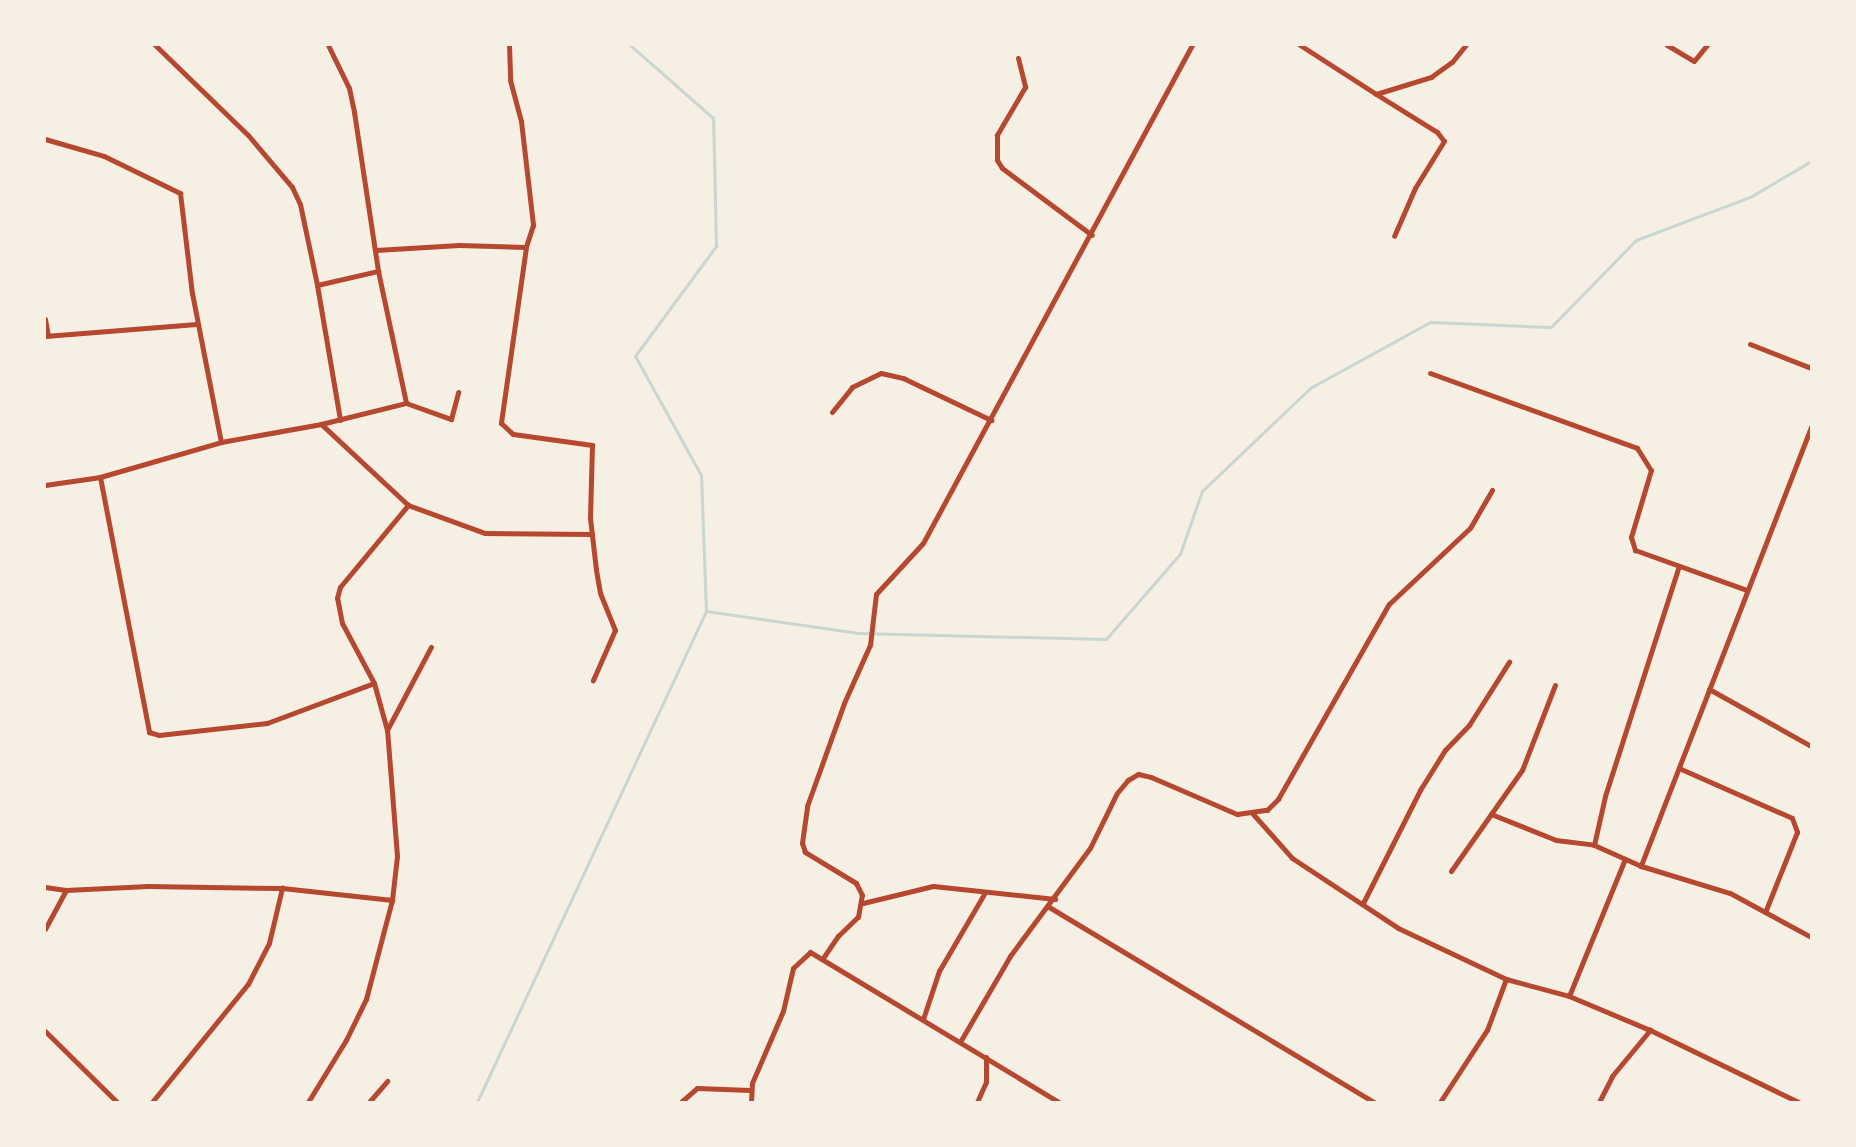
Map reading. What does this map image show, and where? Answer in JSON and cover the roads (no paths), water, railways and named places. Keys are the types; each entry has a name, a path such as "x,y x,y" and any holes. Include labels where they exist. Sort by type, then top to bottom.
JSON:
{"street":[{"path":"155,45 284,174 300,204 317,285 340,420"},
{"path":"328,45 349,88 378,272 406,403"},
{"path":"509,45 510,80 521,121 533,225 526,247 501,423 513,434 592,446 592,534 600,593 615,630 593,680"},
{"path":"823,958 838,936 858,917 863,903 855,883 804,849 807,806 844,703 870,645 876,594 923,543 1158,113 1177,66 1192,45"},
{"path":"1300,45 1437,132 1444,141 1415,188 1394,236"},
{"path":"1377,94 1431,77 1452,63 1466,45"},
{"path":"1668,45 1694,61 1707,45"},
{"path":"1018,58 1025,87 997,135 997,160 1002,168 1092,235"},
{"path":"45,139 104,156 180,193 197,324 221,442"},
{"path":"376,250 459,245 526,247"},
{"path":"317,285 378,272"},
{"path":"45,320 46,336 197,324"},
{"path":"1750,344 1811,368"},
{"path":"831,412 852,387 881,373 903,378 991,420"},
{"path":"1430,373 1636,448 1651,470 1631,543 1635,550 1678,568 1747,590"},
{"path":"45,485 100,477 221,442 340,420 406,403 451,419 458,392"},
{"path":"321,424 408,505 485,532 592,534"},
{"path":"1641,866 1681,769 1709,689 1811,427"},
{"path":"100,477 149,732 159,735 267,723 374,683"},
{"path":"960,1042 1010,956 1049,907 1090,848 1117,793 1138,774 1237,814 1253,814 1267,810 1278,799 1389,604 1470,528 1492,490"},
{"path":"308,1102 346,1040 366,999 392,900 397,856 387,730 374,683 342,623 337,598 340,587 408,505"},
{"path":"1594,846 1605,796 1678,568"},
{"path":"387,730 432,647"},
{"path":"1364,903 1420,790 1445,750 1468,725 1509,662"},
{"path":"1451,871 1522,770 1555,685"},
{"path":"1709,689 1811,746"},
{"path":"1681,769 1792,818 1797,832 1766,910"},
{"path":"1253,814 1292,858 1364,903 1398,928 1506,980 1569,996 1650,1030 1798,1102"},
{"path":"1491,814 1556,840 1594,846 1641,866 1730,893 1766,910 1811,937"},
{"path":"1569,996 1625,859"},
{"path":"45,886 66,890 148,886 282,888 392,900"},
{"path":"863,903 933,886 984,894 1055,898"},
{"path":"152,1102 230,1010 256,970 269,944 282,888"},
{"path":"45,930 66,890"},
{"path":"923,1019 939,971 984,894"},
{"path":"1049,907 1374,1102"},
{"path":"751,1102 750,1090 783,1011 793,968 810,952 1059,1102"},
{"path":"1440,1102 1487,1030 1506,980"},
{"path":"45,1030 117,1102"},
{"path":"1599,1102 1612,1076 1650,1030"},
{"path":"977,1102 986,1082 986,1057"},
{"path":"369,1102 387,1082"},
{"path":"681,1102 697,1088 750,1090"}],"waterway":[{"path":"477,1102 706,611 701,475 635,356 716,246 713,118 630,45"},
{"path":"706,611 858,633 1106,639 1180,554 1202,491 1310,388 1430,322 1551,327 1636,240 1750,197 1811,161"}]}
